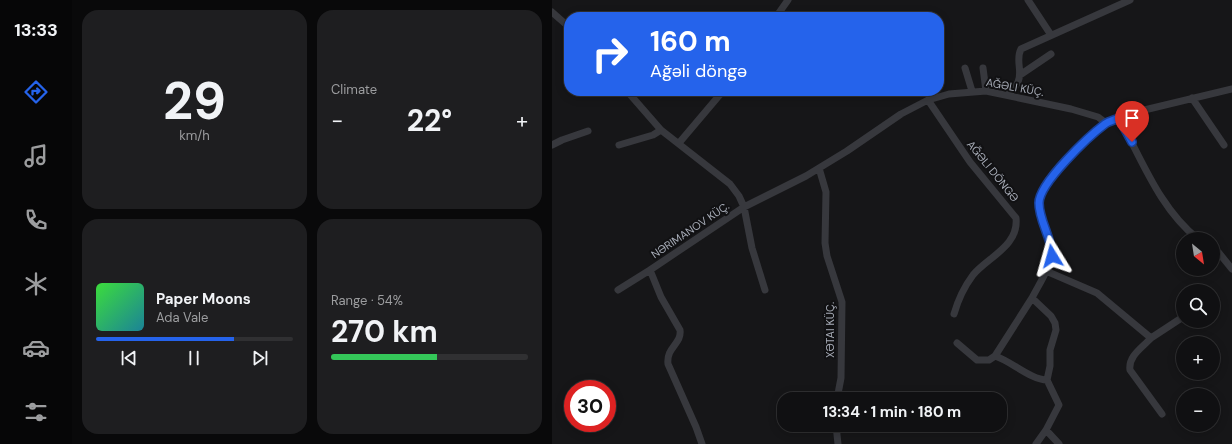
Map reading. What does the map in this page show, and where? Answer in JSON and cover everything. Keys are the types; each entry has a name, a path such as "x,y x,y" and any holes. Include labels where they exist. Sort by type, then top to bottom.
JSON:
{"street":[{"path":"780,12 788,0"},
{"path":"1028,0 1052,35"},
{"path":"1008,96 1018,82 1020,75 1018,54 1021,49 1130,0"},
{"path":"552,12 564,23"},
{"path":"1020,75 1051,54"},
{"path":"965,68 972,91"},
{"path":"983,68 986,91"},
{"path":"957,343 977,360 989,360 995,356 1032,298 1052,256 1052,247 1039,205 1040,197 1050,179 1106,123 1192,98 1232,89"},
{"name":"AĞƏLI KÜÇ.","path":"744,207 819,168 901,114 928,100 972,91 986,91 1090,114 1106,123"},
{"name":"NƏRIMANOV KÜÇ.","path":"631,96 661,130 730,184 739,196 744,207 650,270 661,297 680,330 681,334 678,340 668,353 668,364 702,444"},
{"path":"679,144 719,96"},
{"path":"1192,98 1224,145"},
{"name":"AĞƏLI DÖNGƏ","path":"928,100 970,162 1016,218 1017,226 1014,234 1006,245 974,275 963,292 954,314"},
{"path":"1119,118 1167,205 1189,232"},
{"path":"619,145 653,135 661,130"},
{"path":"552,146 562,140 588,131"},
{"name":"XƏTAI KÜÇ.","path":"819,168 826,192 825,243 827,256 842,302 841,378 838,392"},
{"path":"744,207 752,248 765,290"},
{"path":"1220,254 1232,269"},
{"path":"618,290 650,270"},
{"path":"1046,271 1097,293 1152,338"},
{"path":"1032,298 1051,316 1056,330 1050,350 1050,366 1047,380 1059,405 1046,430 1036,444"},
{"path":"1162,414 1130,370 1129,363 1131,358 1152,338 1176,322"},
{"path":"995,356 1006,359 1036,378 1047,380"},
{"path":"1046,430 1059,444"},
{"path":"837,432 838,444"}],"route":[{"path":"1052,256 1052,247 1039,205 1040,197 1050,179 1073,154 1106,123 1119,118 1132,142"}]}
